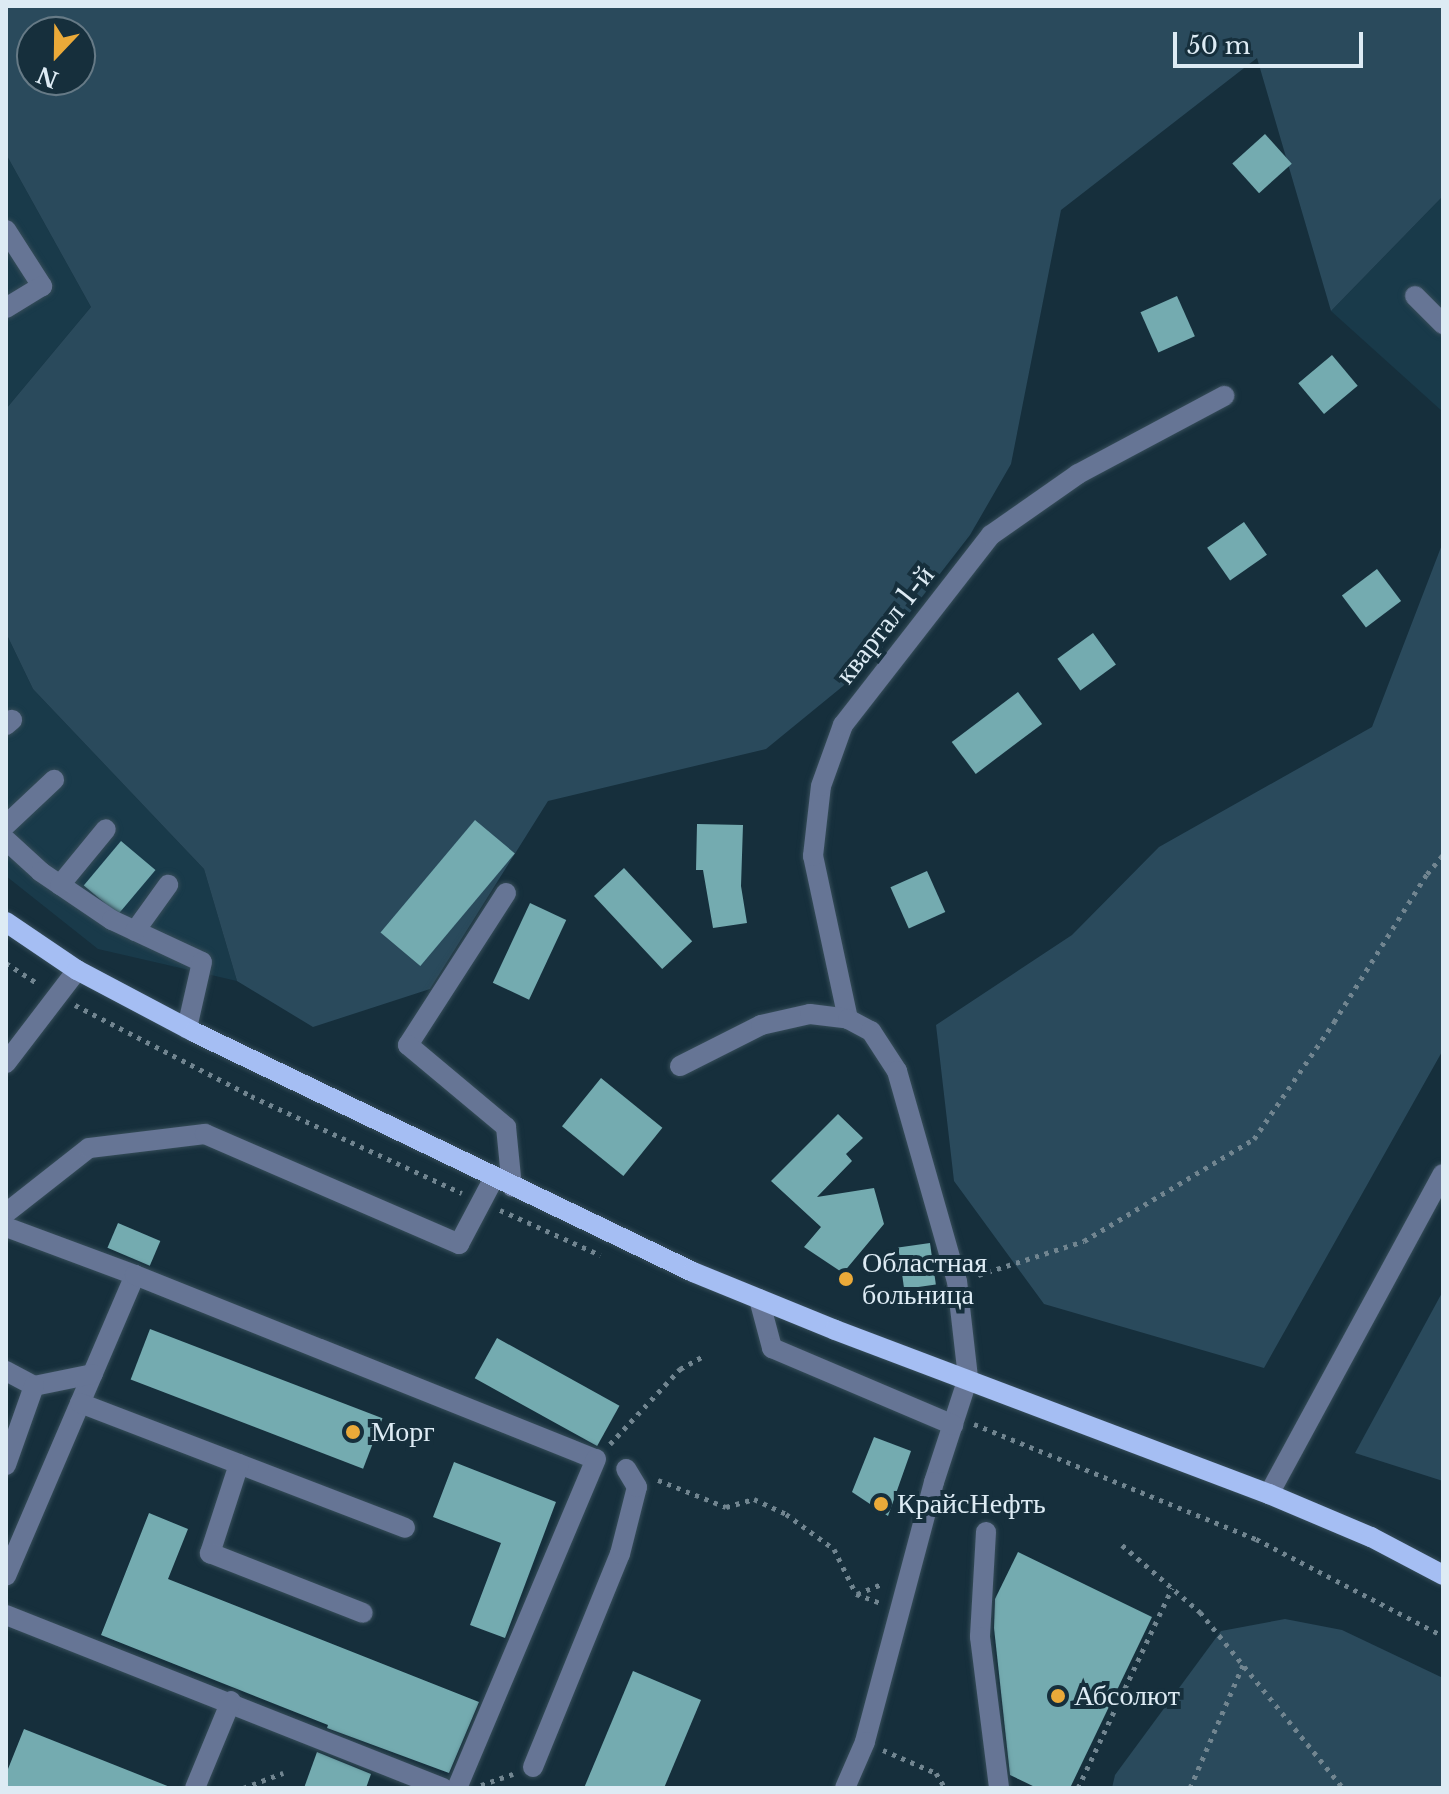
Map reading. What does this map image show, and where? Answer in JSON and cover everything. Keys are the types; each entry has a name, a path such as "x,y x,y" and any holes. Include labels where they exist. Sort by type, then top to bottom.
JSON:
{"main road":[{"path":"6,922 77,970 187,1028 503,1182 759,1299 1269,1494 1371,1537 1443,1575"}],"street":[{"path":"6,308 42,286 7,235"},
{"path":"1415,296 1443,324"},
{"name":"квартал 1-й","path":"848,1019 813,856 821,786 843,725 991,535 1078,474 1224,396"},
{"path":"6,825 54,780"},
{"path":"60,885 106,829"},
{"path":"6,840 60,885 112,920 202,962 187,1028"},
{"path":"135,931 168,885"},
{"path":"6,1213 89,1148 205,1134 459,1244 503,1182 506,1127 408,1045 506,893"},
{"path":"6,1063 77,970"},
{"path":"680,1066 761,1025 810,1014 848,1019 871,1031 897,1071 957,1281 968,1378 961,1424 902,1604 865,1742 845,1788"},
{"path":"1269,1494 1443,1174"},
{"path":"6,1227 135,1275 596,1459 457,1788"},
{"path":"6,1576 135,1275"},
{"path":"759,1299 772,1348 961,1424"},
{"path":"6,1371 34,1386 93,1374"},
{"path":"6,1465 34,1386"},
{"path":"80,1403 405,1528"},
{"path":"239,1464 210,1553 363,1613"},
{"path":"533,1767 620,1554 637,1487 626,1469"},
{"path":"986,1532 980,1637 999,1788"},
{"path":"6,1615 231,1701 443,1788"},
{"path":"195,1788 231,1701"}],"path":[{"path":"957,1281 1084,1241 1254,1139 1334,1022 1427,874 1443,855"},
{"path":"596,1459 680,1369 705,1355"},
{"path":"961,1424 1156,1495 1256,1539 1443,1636"},
{"path":"626,1469 726,1507 754,1499 776,1509 834,1549 856,1594 879,1603 902,1604"},
{"path":"1122,1545 1200,1612 1343,1788"},
{"path":"1078,1788 1172,1588"},
{"path":"1190,1788 1243,1665"},
{"path":"877,1746 936,1773 945,1788"},
{"path":"470,1788 533,1767"},
{"path":"243,1788 283,1773"}],"shaded area":[{"path":"6,6 1443,6 1443,196 1331,311 1257,58 1061,210 1011,464 970,535 870,664 766,749 548,801 430,989 313,1027 237,981 204,869 33,689 6,633 6,409 91,307 6,154"},
{"path":"6,154 91,307 6,409"},
{"path":"1443,196 1443,412 1331,311"},
{"path":"1443,542 1443,1050 1264,1368 1044,1304 954,1181 936,1025 1072,935 1159,847 1372,727"},
{"path":"6,633 33,689 204,869 237,981 98,949 6,876"},
{"path":"1443,1291 1443,1481 1355,1453"},
{"path":"1285,1619 1342,1630 1443,1678 1443,1788 1112,1788 1115,1775 1221,1631"}],"building":[{"path":"1265,134 1292,164 1259,193 1232,163"},
{"path":"1177,296 1195,336 1158,352 1140,312"},
{"path":"1332,355 1358,386 1324,414 1298,383"},
{"path":"1244,522 1267,555 1230,581 1207,548"},
{"path":"1377,569 1401,601 1366,627 1342,595"},
{"path":"1093,633 1116,665 1080,690 1057,659"},
{"path":"1018,692 1042,724 976,774 952,742"},
{"path":"475,820 515,853 420,966 381,933"},
{"path":"697,824 743,825 741,886 747,923 713,928 703,870 696,870"},
{"path":"121,841 155,870 118,914 84,885"},
{"path":"624,868 692,941 662,969 594,896"},
{"path":"927,871 945,912 909,928 890,887"},
{"path":"530,903 566,920 529,1000 493,983"},
{"path":"601,1078 662,1128 623,1176 562,1126"},
{"path":"838,1114 863,1138 846,1154 852,1161 817,1197 874,1188 884,1224 843,1273 804,1247 821,1227 771,1181"},
{"path":"118,1223 160,1241 150,1266 107,1248"},
{"path":"930,1243 936,1285 904,1289 898,1247"},
{"path":"150,1329 382,1418 363,1469 131,1379"},
{"path":"497,1338 619,1406 597,1446 475,1378"},
{"path":"874,1437 911,1451 888,1516 852,1492"},
{"path":"454,1462 556,1502 505,1638 470,1625 501,1543 433,1517"},
{"path":"149,1513 188,1529 168,1579 479,1702 449,1773 327,1728 328,1725 101,1635"},
{"name":"Абсолют","path":"1018,1552 1152,1617 1070,1788 1037,1788 1010,1775 994,1628 995,1599"},
{"path":"633,1671 701,1700 664,1788 584,1788"},
{"path":"24,1729 170,1788 6,1788 6,1774"},
{"path":"317,1752 371,1774 366,1788 304,1788"}],"place":[{"name":"Областная больница","path":"846,1279"},
{"name":"Морг","path":"353,1432"},
{"name":"КрайсНефть","path":"881,1504"},
{"name":"Абсолют","path":"1058,1696"}]}
